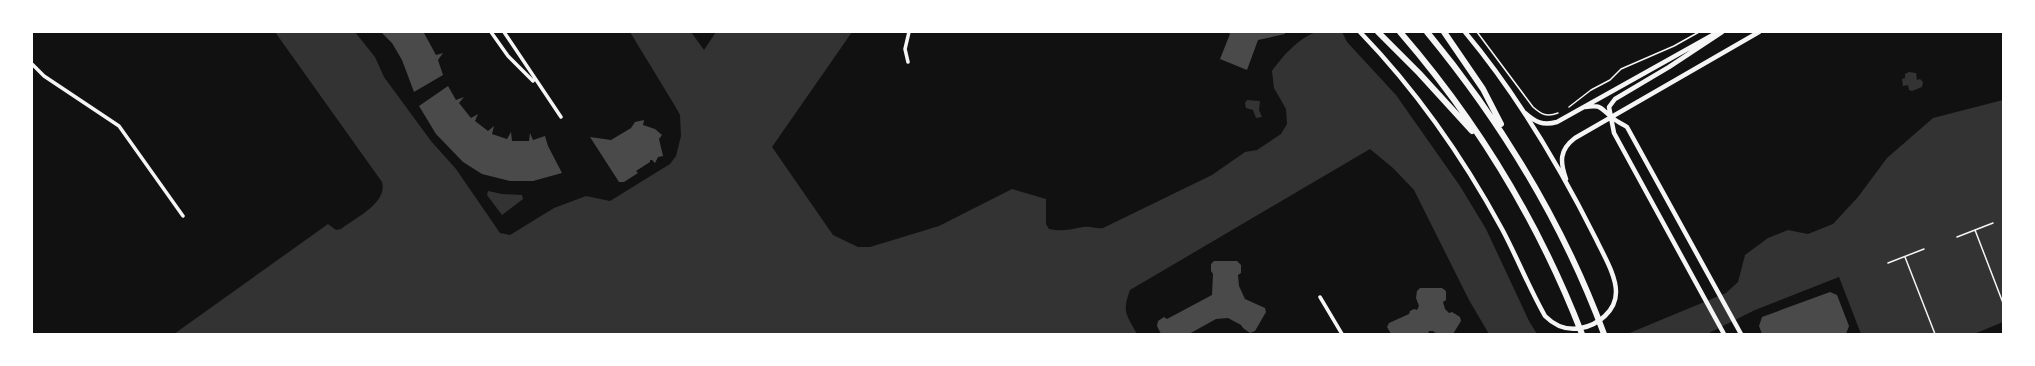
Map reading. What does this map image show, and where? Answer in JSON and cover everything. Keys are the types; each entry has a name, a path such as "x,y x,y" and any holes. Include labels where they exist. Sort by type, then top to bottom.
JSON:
{"highway":[{"path":"1378,32 1419,73 1487,146"},
{"path":"1400,32 1451,95 1487,146 1523,207 1558,277 1582,334"},
{"path":"1427,32 1476,95 1513,149 1538,191 1577,268 1604,334"},
{"path":"1444,32 1483,89 1513,149"}],"street":[{"path":"491,32 508,56 540,88"},
{"path":"504,32 540,88 561,117"},
{"path":"908,62 905,49 909,32"},
{"path":"1360,32 1411,91 1457,156 1502,229 1545,316 1556,325 1573,329 1590,326 1603,318 1612,308 1616,292 1613,278 1606,260 1569,188 1517,102"},
{"path":"1465,32 1517,102 1533,120 1543,124 1557,122 1585,108 1718,32"},
{"path":"1722,32 1669,67 1615,99 1609,107 1614,133 1724,334"},
{"path":"1569,188 1561,163 1562,154 1566,146 1578,135 1612,118 1759,32"},
{"path":"32,64 44,76 119,126 183,216"},
{"path":"1585,108 1597,106 1604,109 1612,118 1627,127 1741,334"},
{"path":"1320,297 1342,334"}],"path":[{"path":"1477,32 1533,107 1542,115 1551,116 1564,111 1591,90 1610,80 1621,70 1674,46 1699,32"},
{"path":"1957,237 1994,223"},
{"path":"1975,230 2003,302"},
{"path":"1888,263 1924,249"},
{"path":"1906,257 1935,334"}],"shaded area":[{"path":"1323,31 1342,32 1347,42 1396,95 1460,186 1486,229 1529,321 1537,334 1489,334 1469,300 1414,190 1393,168 1370,149 1130,290 1126,303 1126,313 1137,334 174,334 328,224 336,230 341,229 362,215 375,203 383,190 382,182 275,32 355,32 375,57 384,77 431,141 456,169 500,233 510,235 554,208 586,196 610,201 670,164 676,156 681,136 680,115 630,32 691,32 704,50 716,32 852,32 772,147 833,235 858,247 870,247 939,226 1012,189 1046,199 1046,224 1049,229 1062,230 1086,227 1103,228 1212,175 1245,152 1257,150 1281,134 1287,124 1286,109 1274,88 1272,71 1292,48 1304,38"},
{"path":"1909,72 1916,73 1917,80 1920,79 1923,82 1922,87 1912,91 1909,90 1908,85 1903,86 1902,79 1905,78 1905,74"},
{"path":"1247,100 1260,101 1259,110 1262,117 1256,118 1253,110 1246,108 1245,103"},
{"path":"2003,100 2003,322 1974,334 1861,334 1839,277 1755,310 1707,334 1627,334 1726,293 1738,282 1745,255 1768,238 1788,230 1808,234 1833,224 1858,197 1887,158 1933,118"},
{"path":"488,191 502,194 522,195 523,199 502,215 487,195"}],"building":[{"path":"381,32 426,32 424,33 436,55 443,53 438,60 443,75 414,92 402,60 392,43"},
{"path":"1228,32 1285,32 1285,34 1258,40 1247,70 1220,59 1230,34"},
{"path":"448,86 456,100 464,97 459,103 471,118 478,114 475,121 488,131 494,126 492,134 507,139 511,132 512,141 529,141 530,133 533,140 545,136 548,146 562,173 533,181 510,181 482,174 463,162 436,134 419,106"},
{"path":"644,120 643,125 655,129 662,135 659,139 663,156 658,157 655,163 650,160 650,162 636,171 638,173 624,182 619,182 590,137 611,140 631,128 635,122"},
{"path":"1214,261 1237,261 1241,265 1241,273 1238,275 1239,286 1245,299 1265,308 1266,312 1255,331 1250,333 1241,325 1228,318 1216,319 1189,334 1161,334 1157,326 1158,321 1164,317 1167,319 1212,295 1213,274 1211,271 1211,264"},
{"path":"1420,288 1442,288 1446,291 1446,300 1443,302 1445,309 1449,313 1452,312 1460,317 1461,321 1453,334 1437,334 1433,331 1429,331 1428,334 1391,334 1387,327 1389,323 1409,314 1410,311 1414,309 1417,310 1419,306 1416,298 1417,291"},
{"path":"1830,292 1837,295 1849,326 1846,334 1762,334 1759,326 1762,317"}]}
